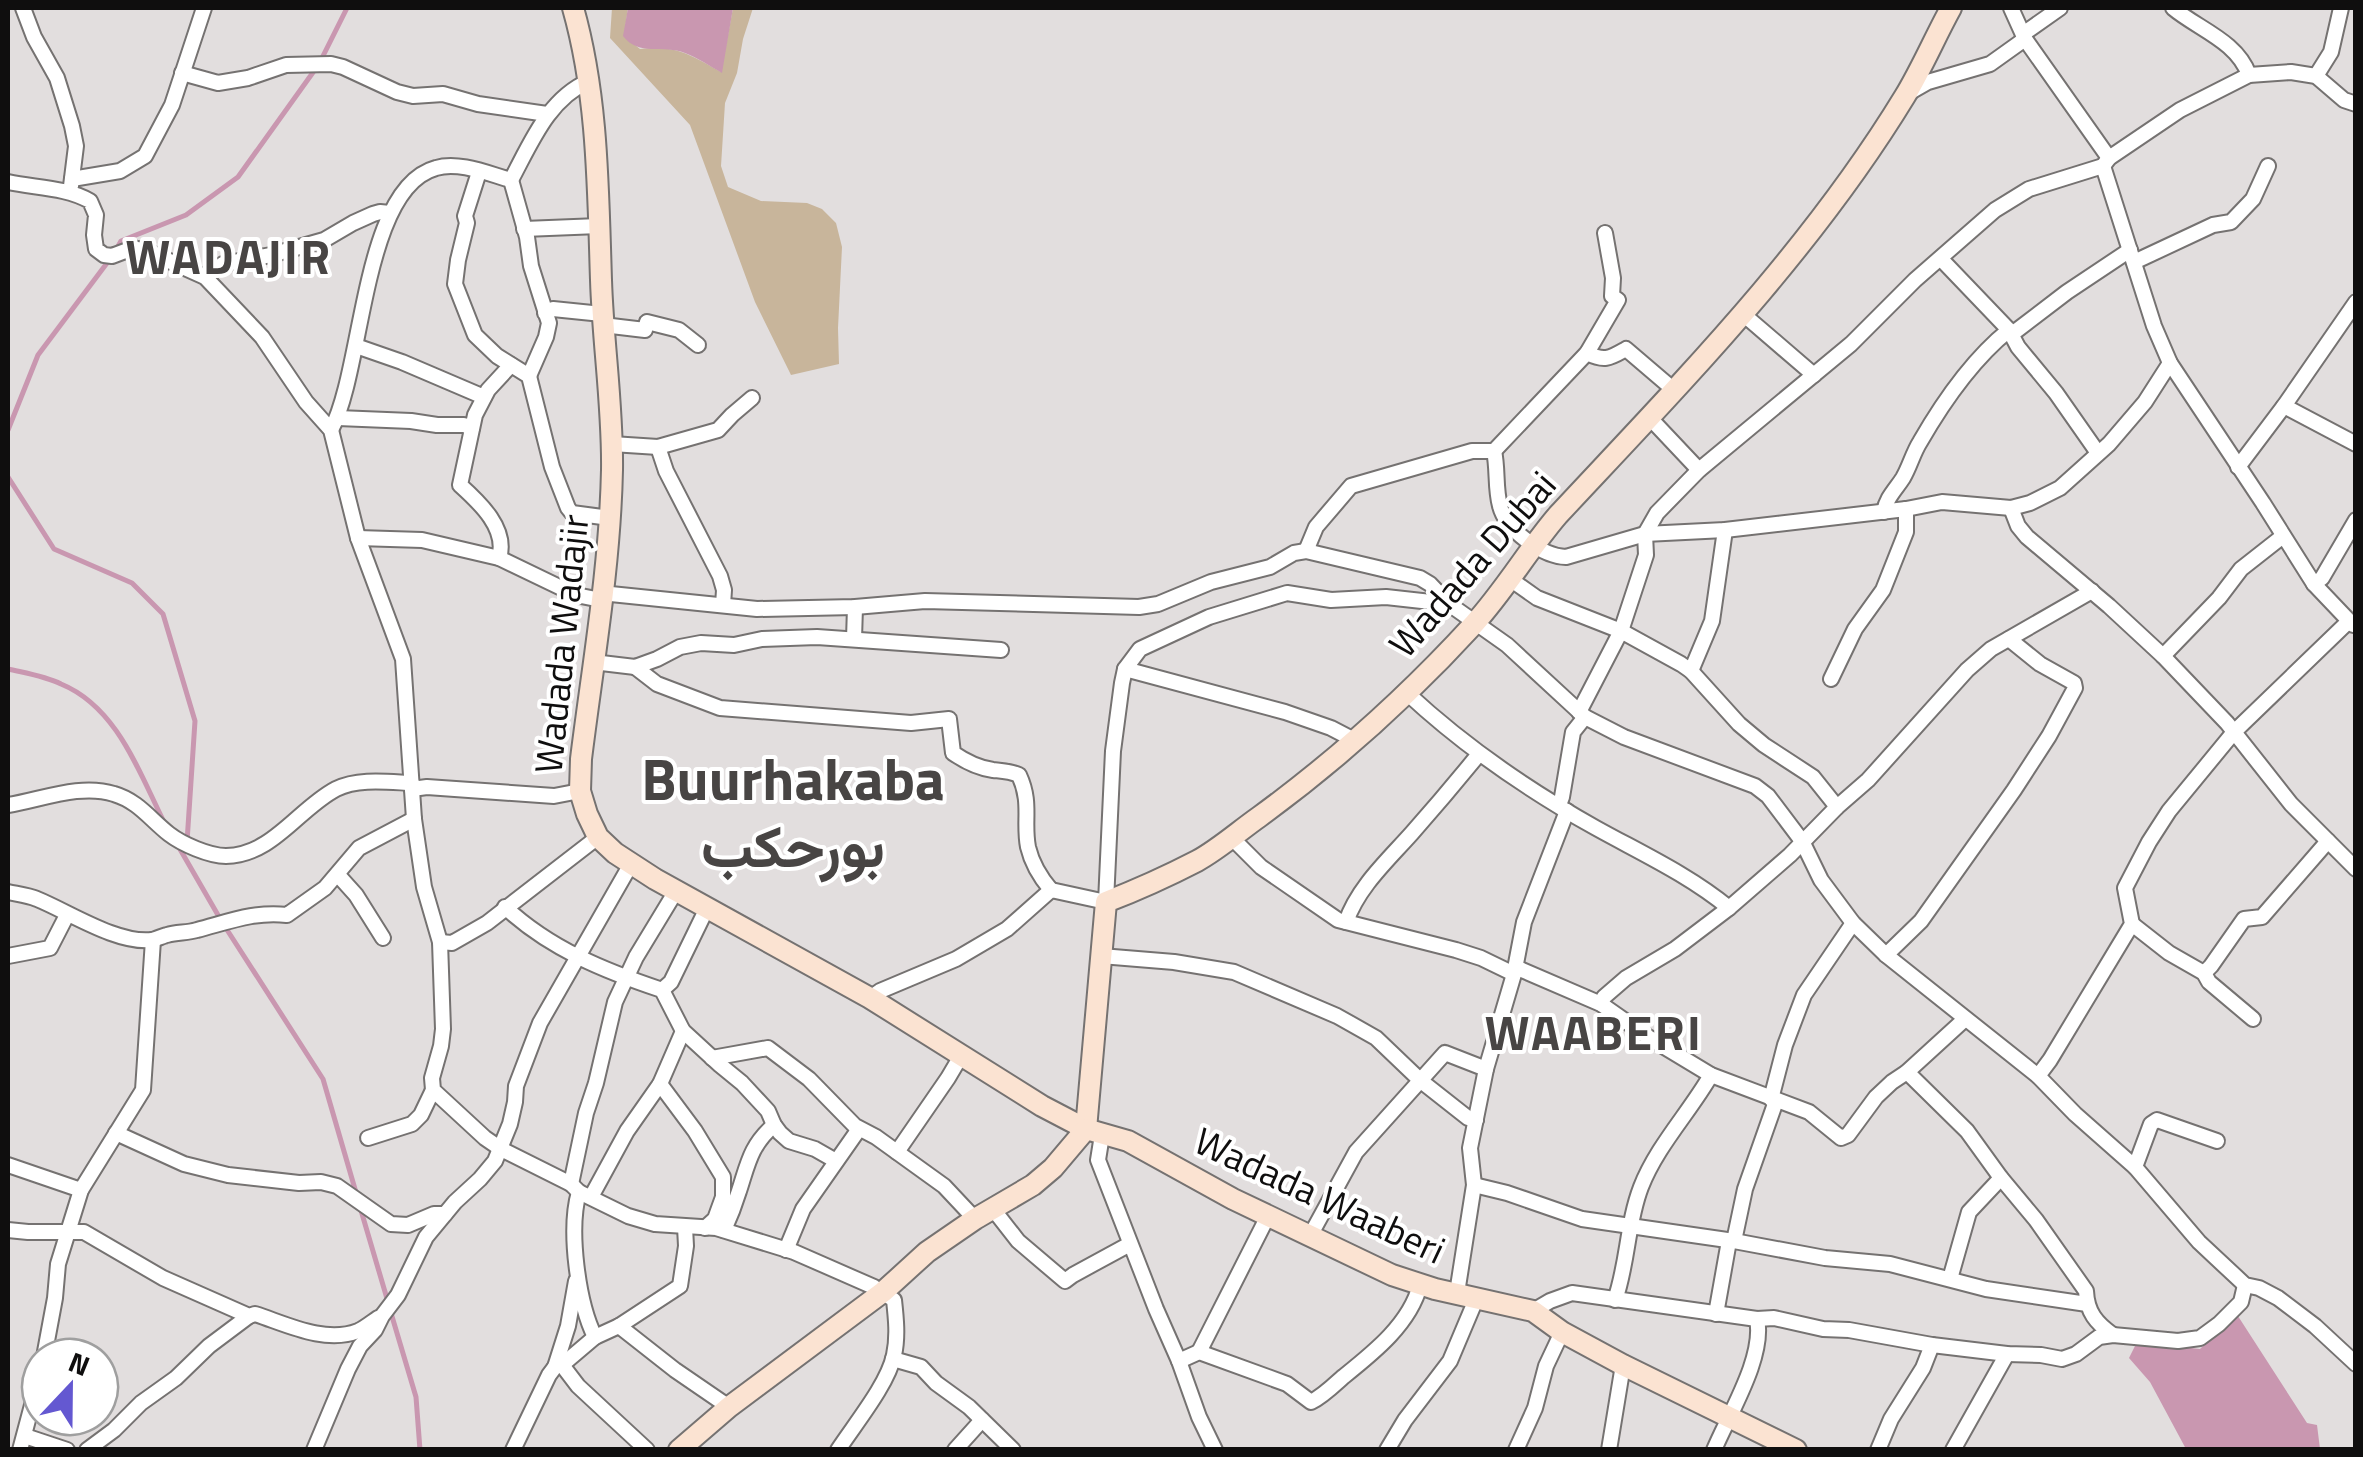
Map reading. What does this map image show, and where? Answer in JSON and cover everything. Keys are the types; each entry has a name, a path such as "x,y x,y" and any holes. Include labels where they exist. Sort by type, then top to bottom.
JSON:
{"street":[{"path":"23,8 57,78 69,114 76,146 70,185"},
{"path":"8,182 37,188 70,185 120,172 145,156 172,105 204,8"},
{"name":"Wadada Wadajir","path":"573,8 589,81 612,444 610,518 581,758 580,792 598,838"},
{"name":"Wadada Dubai","path":"1106,902 1200,859 1284,799 1356,741 1476,622 1533,544 1772,281 1830,207 1906,94 1951,8"},
{"path":"2011,8 2024,36 2106,162 2154,326 2170,364 2314,584 2352,624 2234,732 2193,780 2149,842 2126,888 2132,924 2038,1076"},
{"path":"1906,94 1928,82 1990,64 2060,8"},
{"path":"2173,8 2226,44 2249,74"},
{"path":"2316,76 2332,52 2341,8"},
{"path":"182,73 218,84 286,65 331,64 413,96 443,94 478,104 547,114"},
{"path":"1387,1450 1450,1361 1467,1295 1474,1185 1470,1148 1486,1069 1515,971 1524,922 1563,808 1573,732 1622,631 1646,555 1646,534 1657,513 1699,470 1851,344 1914,280 1995,210 2028,189 2106,162 2180,110 2249,74 2291,72 2316,76 2344,100 2356,104"},
{"path":"589,81 547,114 512,180 531,266 549,323 529,376 552,467 572,513 610,518"},
{"path":"368,1138 412,1124 433,1090 443,1029 440,942 424,888 414,819 404,658 358,538 334,424 356,346 367,284 390,214 405,187 435,168 454,166 512,180"},
{"path":"1884,512 1885,503 1903,478 1918,444 1984,354 2010,332 2132,256 2213,225 2231,222 2254,199 2268,166"},
{"path":"480,172 465,216 455,284 474,334 497,356 529,376"},
{"path":"70,185 94,206 96,249 112,256 140,249 205,277 262,337 306,402 334,424 411,421 472,428"},
{"path":"205,277 223,264 310,246 363,218 380,212 390,214"},
{"path":"524,229 599,226"},
{"path":"1306,551 1316,526 1351,486 1472,451 1494,450 1587,353 1618,300 1612,296 1605,233"},
{"path":"1941,259 2010,332 2098,453"},
{"path":"2238,467 2356,302"},
{"path":"545,313 553,309 645,330 647,322 678,330 698,345"},
{"path":"1742,314 1814,375"},
{"path":"356,346 484,396"},
{"path":"1587,353 1607,359 1626,349 1674,390"},
{"path":"1494,450 1500,508 1508,523 1533,544 1556,556 1566,557 1646,534 1725,530 1906,510 1942,502 2011,508 2060,488 2109,444 2145,402 2170,364"},
{"path":"499,558 502,546 490,513 460,485 475,415 484,396 511,365"},
{"path":"612,444 658,446 718,430 752,398"},
{"path":"2284,406 2356,444"},
{"path":"1649,417 1699,470"},
{"path":"658,446 666,471 720,576 723,605"},
{"path":"2011,508 2027,537 2163,656 2234,732 2292,804 2356,869"},
{"path":"1830,679 1855,630 1883,590 1906,532 1906,510"},
{"path":"2314,584 2322,578 2356,520"},
{"path":"1691,671 1712,622 1725,530"},
{"path":"2163,656 2241,569 2283,536"},
{"path":"358,538 422,540 499,558 576,596 758,609 925,602 1138,607 1270,567 1294,553 1306,551 1420,578 1507,645 1582,715 1624,737 1755,786 1768,796 1802,841 1822,880 1853,923 1886,955 2038,1076 2134,1167 2199,1242 2245,1285 2278,1298 2356,1364"},
{"path":"1510,579 1537,598 1622,631 1691,671 1752,734 1813,777 1837,807"},
{"path":"1601,1004 1626,978 1675,949 1790,855 1868,780 1967,670 1992,649 2092,592"},
{"path":"1216,1450 1130,1244 1098,1160 1094,1132 1113,751 1124,668 1140,649 1209,617 1287,593 1331,600 1386,597 1449,604"},
{"path":"854,639 855,607"},
{"path":"593,662 635,667 680,646 817,637 1001,650"},
{"path":"1886,955 1921,921 2050,736 2075,688 2074,683 2040,664 2010,640"},
{"path":"635,667 656,684 720,708 910,723 949,719 953,753 969,764 1019,775 1028,808 1028,845 1037,873 1050,890 1106,902"},
{"path":"1124,668 1286,712 1356,741"},
{"path":"1407,693 1479,754 1563,808 1678,873 1729,908"},
{"path":"1346,922 1358,897 1386,859 1479,754"},
{"path":"8,804 81,792 112,793 138,806 171,836 226,856 265,846 320,800 350,784 554,796 580,792"},
{"path":"8,892 34,897 67,915 132,938 153,940 249,915 287,914 338,875 359,848 414,819"},
{"path":"1231,837 1261,867 1330,915 1468,954 1601,1004 1711,1076 1809,1112 1841,1138 1848,1135 1876,1097 1965,1020"},
{"path":"440,942 452,942 487,923 598,838 676,891 870,998 1042,1106 1094,1132"},
{"path":"2204,973 2244,919 2262,917 2328,842"},
{"path":"314,1450 360,1346 398,1295 426,1237 495,1161 516,1102 516,1086 540,1023 631,864"},
{"path":"338,875 384,938"},
{"path":"870,998 956,958 1007,928 1050,890"},
{"path":"595,1338 578,1270 573,1221 606,1035 625,978 676,891"},
{"path":"505,907 538,936 625,978 662,990 682,1031 742,1082 789,1141 836,1161"},
{"path":"662,990 670,982 707,908"},
{"path":"8,956 50,948 67,915"},
{"path":"1716,1314 1731,1241 1773,1100 1784,1045 1804,994 1853,923"},
{"path":"2132,924 2169,953 2204,973 2253,1020"},
{"path":"48,1337 58,1264 82,1190 143,1090 153,940"},
{"path":"1101,956 1234,972 1337,1016 1376,1038 1421,1081 1476,1120"},
{"path":"580,1191 660,1084 682,1031"},
{"path":"712,1058 768,1048 809,1079 859,1129 984,1214 1065,1281 1130,1244"},
{"path":"1310,1236 1356,1152 1445,1052 1486,1069"},
{"path":"897,1152 961,1056"},
{"path":"1907,1072 1967,1132 2036,1220 2086,1291 2093,1318 2113,1335"},
{"path":"1615,1300 1641,1187 1711,1076"},
{"path":"660,1084 723,1177 716,1219 705,1228"},
{"path":"433,1090 501,1149 628,1216 655,1224 724,1230 826,1264 894,1300 894,1358 838,1450"},
{"path":"2134,1167 2150,1124 2157,1120 2217,1141"},
{"path":"724,1230 747,1162 774,1126"},
{"path":"786,1250 803,1209 859,1129"},
{"path":"679,1450 884,1292 927,1252 1033,1185 1094,1132"},
{"name":"Wadada Waaberi","path":"1094,1132 1128,1141 1268,1216 1420,1285 1533,1311 1562,1332 1728,1417 1770,1444 1796,1450"},
{"path":"116,1133 196,1168 337,1186 391,1224 408,1225 434,1214 445,1214"},
{"path":"8,1165 82,1190"},
{"path":"1950,1279 1968,1212 2001,1178"},
{"path":"1474,1185 1582,1219 1826,1258 1890,1264 2018,1295 2087,1304"},
{"path":"1200,1352 1268,1216"},
{"path":"513,1450 549,1375 595,1338 680,1286 685,1228"},
{"path":"8,1230 84,1232 163,1278 250,1316"},
{"path":"559,1366 578,1270"},
{"path":"1179,1361 1200,1352 1287,1384 1312,1402 1366,1359 1397,1328 1420,1285"},
{"path":"1533,1311 1572,1293 1716,1314 1774,1318 1932,1345 2062,1359 2099,1337 2178,1341 2200,1338 2241,1302 2245,1285"},
{"path":"87,1450 176,1378 208,1346 250,1316 255,1314 291,1328 339,1335 358,1331 382,1316"},
{"path":"1714,1450 1758,1345 1757,1319"},
{"path":"619,1326 729,1408"},
{"path":"1516,1450 1562,1332"},
{"path":"1878,1450 1932,1345"},
{"path":"1953,1450 2007,1354"},
{"path":"894,1358 921,1367 1012,1450"},
{"path":"1610,1450 1622,1365"},
{"path":"559,1366 647,1450"},
{"path":"955,1450 982,1420"},
{"path":"22,1443 67,1450"}],"shaded area":[{"path":"612,8 628,8 624,36 640,49 674,50 721,72 733,8 753,8 737,73 725,103 721,166 728,187 761,201 807,203 822,209 836,223 842,247 839,364 791,375 755,302 690,125 610,38"},
{"path":"628,8 733,8 722,73 685,53 629,42 623,36"},
{"path":"2236,1313 2307,1423 2317,1425 2320,1449 2186,1449 2150,1382 2129,1358 2137,1342 2200,1349"}],"waterway":[{"path":"116,250 121,241 186,215 238,177 319,64 347,8"},
{"path":"8,430 38,355 110,259"},
{"path":"8,477 54,549 132,583 163,614 195,721 187,842"},
{"path":"8,669 55,681 97,708 124,743 164,822"},
{"path":"177,844 323,1079 357,1196"},
{"path":"360,1207 388,1302"},
{"path":"391,1313 416,1397 420,1450"}],"district":[{"name":"WADAJIR","path":"229,256"},
{"name":"Buurhakaba بورحكب","path":"793,811"},
{"name":"WAABERI","path":"1594,1032"}]}
